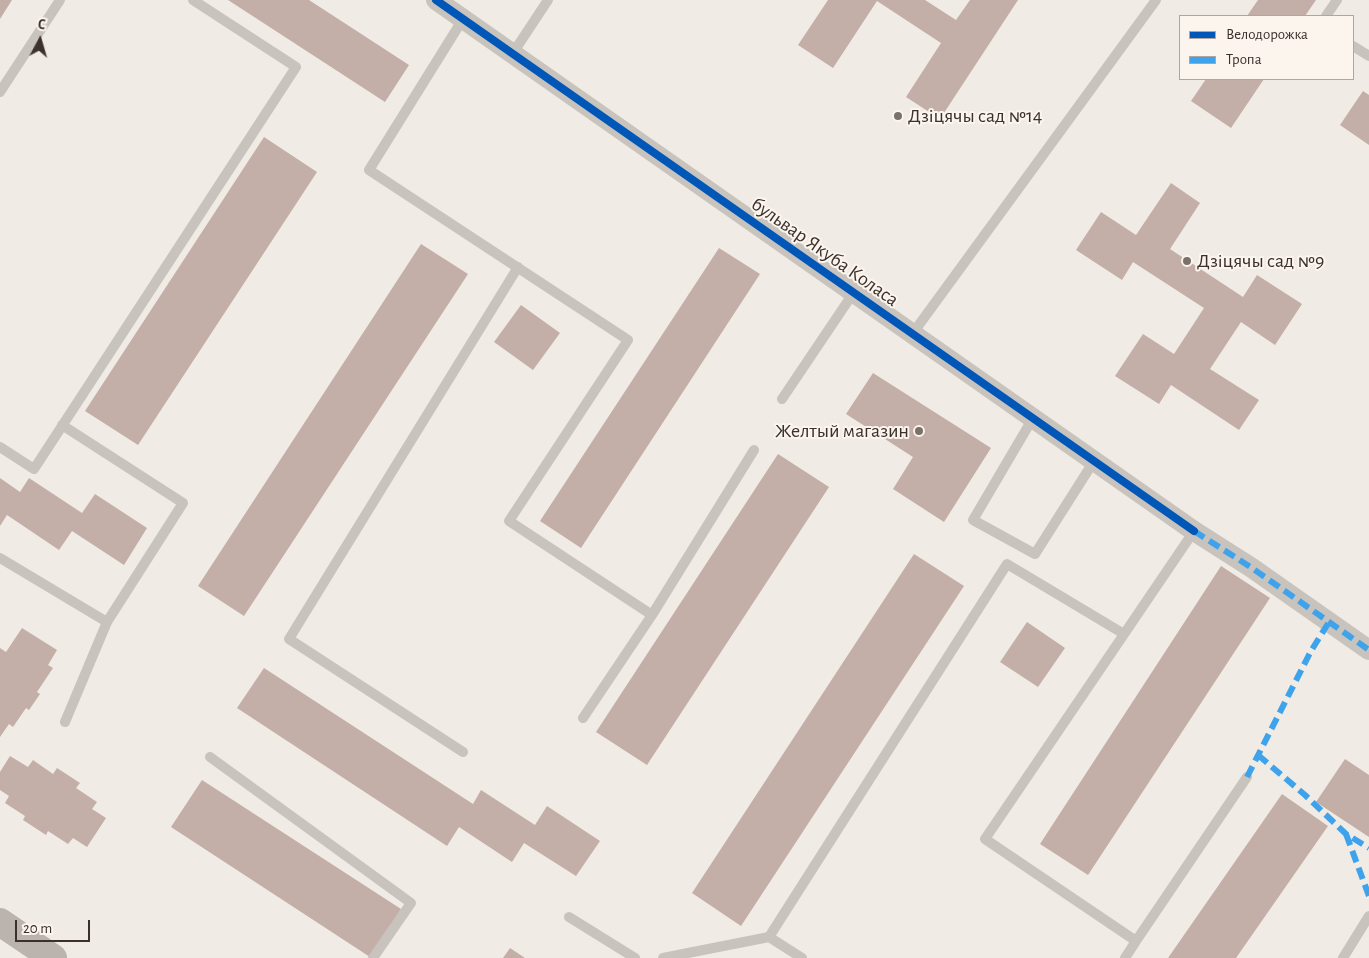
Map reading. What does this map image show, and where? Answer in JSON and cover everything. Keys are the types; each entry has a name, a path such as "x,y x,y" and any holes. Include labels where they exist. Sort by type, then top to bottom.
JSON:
{"main road":[{"path":"0,922 53,958"}],"street":[{"name":"бульвар Якуба Коласа","path":"436,0 1194,531 1252,568 1369,650"}],"lane":[{"path":"0,92 60,0"},
{"path":"0,447 34,469 296,67 193,0"},
{"path":"513,53 548,0"},
{"path":"913,333 1156,0"},
{"path":"1327,15 1337,0"},
{"path":"462,19 369,170 628,340 508,521 652,615"},
{"path":"1354,47 1369,56"},
{"path":"462,752 289,640 518,267"},
{"path":"782,399 854,292"},
{"path":"1033,418 973,520 1035,554 1094,461"},
{"path":"62,425 183,503 106,622 65,722"},
{"path":"583,718 652,615 754,450"},
{"path":"1136,941 985,839 1194,531"},
{"path":"0,558 106,622"},
{"path":"770,937 1008,564 1124,634"},
{"path":"210,757 411,903 372,958"},
{"path":"1125,958 1247,777"},
{"path":"1343,958 1369,916"},
{"path":"569,917 635,958"},
{"path":"663,958 770,937 802,958"}],"building":[{"path":"0,0 12,0 0,19"},
{"path":"228,0 309,0 409,65 385,102"},
{"path":"828,0 925,0 956,20 970,0 1018,0 940,119 906,97 941,43 877,1 833,68 798,45"},
{"path":"1258,0 1316,0 1306,15 1248,15"},
{"path":"1205,80 1263,80 1231,128 1191,101"},
{"path":"1363,91 1369,95 1369,145 1340,125"},
{"path":"264,137 317,172 138,445 85,411"},
{"path":"1171,183 1200,203 1170,249 1243,297 1257,275 1302,304 1275,345 1241,322 1210,369 1259,400 1239,430 1171,385 1159,404 1115,376 1143,334 1174,354 1204,308 1133,262 1122,280 1076,250 1101,212 1136,235"},
{"path":"421,244 468,274 244,616 198,586"},
{"path":"719,248 760,274 581,548 540,521"},
{"path":"521,305 560,333 533,370 494,342"},
{"name":"Желтый магазин","path":"873,373 991,448 944,522 893,489 913,457 846,414"},
{"path":"778,454 829,487 647,765 596,732"},
{"path":"0,478 20,492 29,478 82,513 95,494 147,528 124,565 72,531 59,550 7,515 0,526"},
{"path":"914,554 964,586 741,926 692,893"},
{"path":"1221,566 1270,598 1088,875 1040,844"},
{"path":"1027,622 1065,648 1038,687 1000,662"},
{"path":"22,628 57,650 48,665 53,668 37,692 40,694 29,710 26,708 13,727 9,724 0,737 0,648 6,652"},
{"path":"264,668 473,804 481,790 535,825 547,806 600,841 576,876 524,843 512,862 459,827 447,846 237,708"},
{"path":"10,756 28,767 33,760 53,774 57,768 80,783 76,788 97,802 92,809 106,818 87,847 73,838 68,844 48,831 46,835 23,820 25,816 5,803 9,796 0,790 0,772"},
{"path":"1345,759 1369,775 1369,837 1316,802"},
{"path":"202,780 401,909 370,957 171,827"},
{"path":"1282,794 1328,826 1236,958 1168,958"},
{"path":"510,948 525,958 503,958"}],"marked path":[{"path":"1194,531 1252,568 1369,650"},
{"path":"1247,777 1311,651 1329,622"},
{"path":"1258,755 1305,795 1346,834 1369,848"},
{"path":"1346,834 1369,896"}],"cycle path":[{"path":"436,0 1194,531"}],"place":[{"name":"Дзіцячы сад №14","path":"898,116"},
{"name":"Дзіцячы сад №9","path":"1187,261"},
{"name":"Желтый магазин","path":"919,431"}]}
